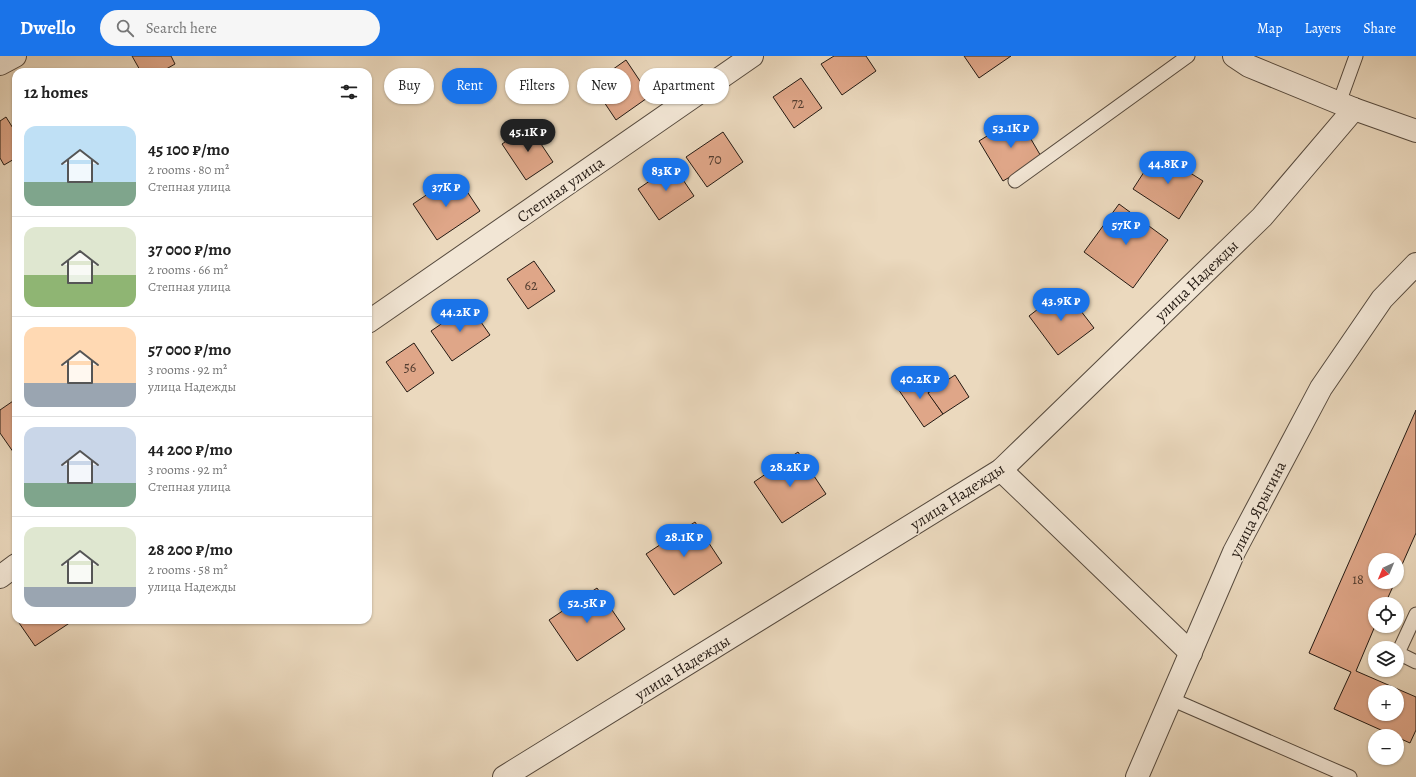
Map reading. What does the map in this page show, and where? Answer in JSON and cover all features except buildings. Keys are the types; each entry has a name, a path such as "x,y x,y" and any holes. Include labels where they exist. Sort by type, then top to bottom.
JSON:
{"street":[{"path":"0,64 15,56"},
{"name":"Степная улица","path":"372,319 752,56"},
{"path":"1234,56 1249,66 1346,106 1416,131"},
{"name":"улица Надежды","path":"504,777 1001,470 1262,217 1346,106"},
{"name":"улица Ярыгина","path":"1137,777 1172,699 1234,552 1321,388 1382,299 1416,264"},
{"path":"1001,470 1191,653"},
{"path":"0,576 12,568"}],"lane":[{"path":"1015,181 1188,56"},
{"path":"1346,106 1356,56"},
{"path":"1416,614 1398,653 1416,662"},
{"path":"1172,699 1350,777"}]}
